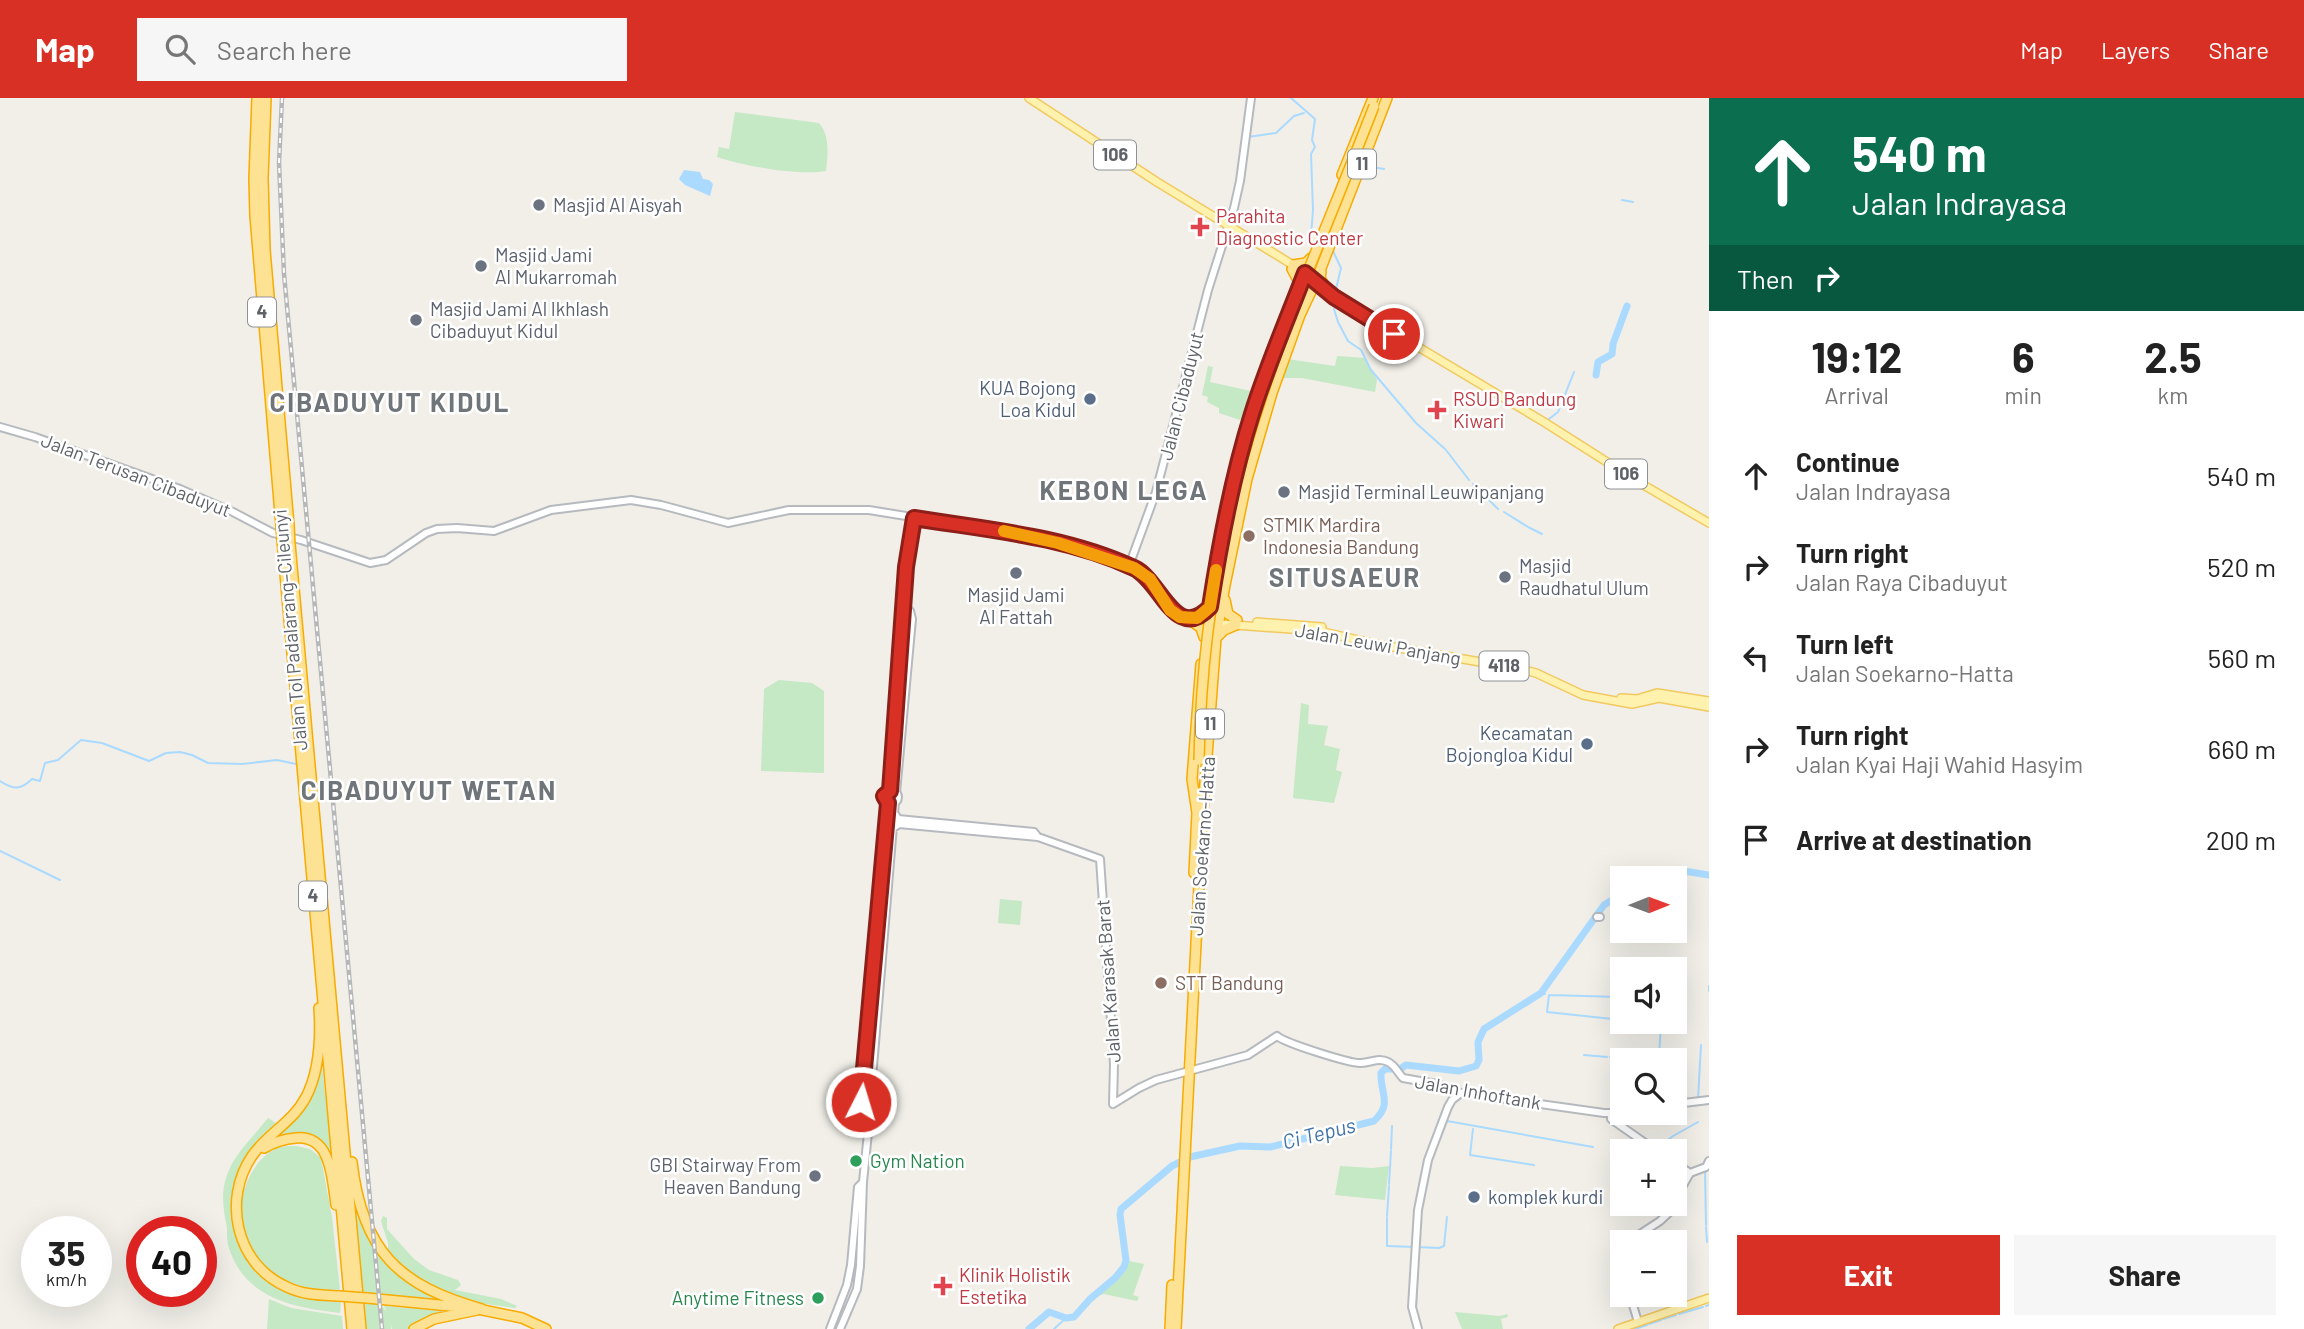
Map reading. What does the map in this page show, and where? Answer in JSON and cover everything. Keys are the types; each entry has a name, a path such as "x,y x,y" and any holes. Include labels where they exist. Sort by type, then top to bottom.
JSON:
{"highway":[{"name":"Jalan Tol Padalarang–Cileunyi","path":"257,98 255,216 285,526 290,541 361,1329"},
{"name":"Jalan Tol Padalarang–Cileunyi","path":"267,98 263,178 265,250 285,526"},
{"name":"11","path":"1200,811 1201,760 1213,628 1223,564 1248,454 1376,102 1385,98"},
{"name":"Jalan Soekarno-Hatta","path":"1170,1329 1183,1162 1200,811 1216,638 1224,587 1255,448 1294,332 1385,98"},
{"name":"Jalan Soekarno-Hatta","path":"1200,811 1192,779 1199,674 1218,554 1251,416 1323,225 1376,102"},
{"path":"1323,225 1326,233 1332,233 1336,229"},
{"path":"1298,291 1298,280 1292,266 1306,263 1311,258"},
{"path":"1308,297 1314,293 1328,292 1320,278 1322,264"},
{"path":"1284,327 1291,324 1294,332"},
{"name":"Jalan Tol Padalarang–Cileunyi","path":"290,541 314,905 352,1329"},
{"path":"1218,554 1222,561 1227,561 1230,556"},
{"path":"1216,638 1236,623 1227,611 1224,587"},
{"path":"1204,637 1201,628 1190,619 1210,607"},
{"path":"1199,674 1206,669 1213,674"},
{"path":"314,905 320,1030 315,1073 307,1095 294,1115 262,1145 248,1164 239,1184 235,1209 241,1237 254,1262 263,1272 284,1286 311,1294 482,1309"},
{"path":"342,1112 359,1203 366,1225 380,1250 406,1277 423,1287 447,1298 522,1318 546,1329"},
{"path":"248,1164 273,1143 297,1137 317,1143 329,1164 345,1252"},
{"name":"Jalan Soekarno-Hatta","path":"1176,1329 1177,1247"},
{"path":"414,1329 457,1312 482,1309"}],"main road":[{"name":"106","path":"1028,98 1292,266 1328,292 1709,523"},
{"name":"Jalan Leuwi Panjang","path":"1207,621 1314,625 1375,640 1537,671 1582,691 1637,699 1654,693 1709,704"},
{"path":"1618,1329 1709,1298"}],"street":[{"name":"Jalan Cibaduyut","path":"1129,566 1156,492 1208,290 1240,181 1251,98"},
{"name":"Jalan Terusan Cibaduyut","path":"0,426 180,489 269,530 293,536 290,541 370,563 389,559 426,533 437,529 494,531 551,510 631,500 728,523 786,511 869,510 1058,543 1129,566"},
{"path":"869,1123 861,1102 892,803 898,798 893,792 895,698 906,567 914,518"},
{"path":"1129,566 1148,577 1170,610 1190,619 1207,621"},
{"path":"893,792 884,796 892,803 898,819 976,828"},
{"path":"840,1329 857,1289 860,1266 863,1182 887,855 895,814"},
{"path":"893,828 899,824 976,828"},
{"name":"Jalan Karasak Barat","path":"976,828 1034,832 1038,837 1100,859 1114,1064 1114,1104 1150,1082 1186,1073"},
{"name":"Jalan Inhoftank","path":"1186,1073 1248,1055 1277,1036 1294,1045 1358,1064 1381,1060 1392,1064 1403,1078 1437,1084 1461,1093 1610,1114"},
{"path":"1418,1329 1412,1307 1422,1186 1429,1158 1448,1107 1461,1093"},
{"path":"1687,1103 1709,1100"},
{"path":"865,1112 870,1103"},
{"path":"1620,1125 1639,1139"},
{"path":"1646,1230 1678,1205 1681,1189 1690,1173 1706,1167 1709,1161"},
{"path":"830,1329 847,1285 858,1187 863,1182"},
{"path":"1634,1307 1638,1322"}],"green space":[{"path":"735,112 819,123 827,139 826,171 772,169 717,157 719,147 729,149"},
{"path":"1337,356 1365,358 1377,380 1375,392 1302,378 1280,378 1287,359 1335,366"},
{"path":"1208,366 1213,367 1210,382 1255,392 1246,422 1219,413 1219,408 1207,402 1208,397 1202,395"},
{"path":"779,680 812,683 824,691 824,773 761,771 764,689"},
{"path":"1301,703 1309,705 1308,724 1328,726 1324,745 1340,749 1336,770 1342,772 1334,803 1293,798"},
{"path":"1000,899 1022,901 1020,925 998,923"},
{"path":"322,1066 331,1146 329,1150 305,1135 276,1138 294,1120 317,1071"},
{"path":"268,1118 276,1123 248,1156 237,1181 233,1220 237,1240 245,1257 257,1272 273,1285 305,1297 341,1301 340,1313 288,1303 258,1289 235,1263 228,1245 223,1199 226,1177 232,1163"},
{"path":"296,1146 310,1149 321,1158 332,1217 340,1290 302,1287 281,1280 256,1259 243,1232 242,1202 252,1172 271,1151"},
{"path":"1340,1166 1389,1166 1385,1200 1335,1195"},
{"path":"354,1203 362,1222 396,1270 416,1287 445,1301 363,1293"},
{"path":"383,1216 387,1218 387,1229 414,1259 429,1270 458,1280 461,1285 455,1290 501,1299 517,1306 515,1308 471,1302 425,1285 396,1263 388,1253 388,1243 381,1221"},
{"path":"1129,1261 1144,1264 1133,1295 1139,1297 1137,1301 1104,1294 1098,1296 1125,1271"},
{"path":"269,1299 291,1308 342,1316 343,1329 267,1329"},
{"path":"365,1303 381,1305 387,1312 384,1306 443,1311 411,1329 392,1329 392,1324 391,1329 366,1329"},
{"path":"1455,1312 1500,1316 1507,1314 1508,1317 1501,1319 1503,1329 1462,1329"}],"water":[{"path":"684,170 700,172 703,179 713,184 710,196 685,185 679,179"}],"waterway":[{"path":"1291,98 1315,119 1312,140 1315,147 1311,154 1311,236"},
{"path":"1248,137 1276,133 1294,116 1304,113"},
{"path":"1366,166 1384,169"},
{"path":"1622,200 1633,202"},
{"path":"1333,251 1341,268 1336,289"},
{"path":"1613,344 1627,306"},
{"path":"1334,309 1348,341 1361,350 1371,370 1416,423 1445,449"},
{"path":"1596,375 1598,362 1612,354 1613,345"},
{"path":"1549,419 1558,412 1574,372"},
{"path":"1446,450 1469,480"},
{"path":"1473,484 1498,509"},
{"path":"1504,512 1542,534"},
{"path":"0,781 17,788 32,779 40,781 45,763 58,760 81,740 102,743 149,761 166,753 180,752 208,763 242,764 277,760 296,764"},
{"path":"0,851 60,880"},
{"name":"Ci Tepus","path":"1687,871 1709,875"},
{"name":"Ci Tepus","path":"1029,1329 1049,1312 1066,1318 1074,1317 1115,1278 1126,1260 1121,1209 1172,1166 1190,1157 1240,1146 1270,1147 1374,1121 1383,1109 1381,1073 1385,1069 1400,1069 1406,1065 1459,1071 1476,1066 1479,1060 1478,1042 1484,1029 1541,993 1604,905 1610,901"},
{"path":"1709,986 1709,991"},
{"name":"Ci Tepus","path":"1541,993 1545,994"},
{"path":"1549,995 1547,1012 1610,1019"},
{"path":"1549,995 1610,997"},
{"path":"1660,1034 1660,1048"},
{"path":"1698,1099 1701,1045"},
{"path":"1584,1055 1607,1057"},
{"path":"1595,1115 1610,1117"},
{"path":"1447,1121 1593,1147"},
{"path":"1669,1139 1698,1122"},
{"path":"1391,1149 1392,1126"},
{"path":"1473,1129 1470,1155 1534,1165"},
{"path":"1389,1184 1391,1151"},
{"path":"1705,1169 1706,1225"},
{"path":"1387,1216 1389,1186"},
{"path":"1417,1247 1444,1246 1447,1217"},
{"path":"1387,1218 1387,1246"},
{"path":"1706,1227 1707,1242"},
{"path":"1388,1246 1414,1247"},
{"path":"1416,1311 1418,1264"},
{"path":"1679,1314 1703,1307"},
{"path":"1663,1319 1676,1315"},
{"path":"1054,1329 1066,1318"},
{"path":"1649,1324 1661,1320"},
{"path":"1635,1329 1647,1325"}],"railway":[{"path":"282,98 279,163 284,274 382,1329"}],"slow traffic":[{"path":"1004,531 1058,543 1134,568 1150,579 1170,610 1184,618 1197,618 1210,607 1216,570"}],"place":[{"name":"Masjid Al Aisyah","path":"539,205"},
{"name":"Parahita Diagnostic Center","path":"1200,227"},
{"name":"Masjid Jami Al Mukarromah","path":"481,266"},
{"name":"Masjid Jami Al Ikhlash Cibaduyut Kidul","path":"416,320"},
{"name":"KUA Bojong Loa Kidul","path":"1090,399"},
{"name":"RSUD Bandung Kiwari","path":"1437,410"},
{"name":"Masjid Terminal Leuwipanjang","path":"1284,492"},
{"name":"STMIK Mardira Indonesia Bandung","path":"1249,536"},
{"name":"Masjid Jami Al Fattah","path":"1016,573"},
{"name":"Masjid Raudhatul Ulum","path":"1505,577"},
{"name":"Kecamatan Bojongloa Kidul","path":"1587,744"},
{"name":"STT Bandung","path":"1161,983"},
{"name":"Gym Nation","path":"856,1161"},
{"name":"GBI Stairway From Heaven Bandung","path":"815,1176"},
{"name":"komplek kurdi","path":"1474,1197"},
{"name":"Klinik Holistik Estetika","path":"943,1286"},
{"name":"Anytime Fitness","path":"818,1298"}],"district":[{"name":"CIBADUYUT KIDUL","path":"390,403"},
{"name":"KEBON LEGA","path":"1124,491"},
{"name":"SITUSAEUR","path":"1345,578"},
{"name":"CIBADUYUT WETAN","path":"429,791"}],"route":[{"path":"861,1102 888,803 884,796 890,791 906,567 914,518 1058,543 1129,566 1150,579 1172,612 1184,618 1197,618 1210,607 1226,516 1251,416 1305,273 1334,297 1394,334"}]}
